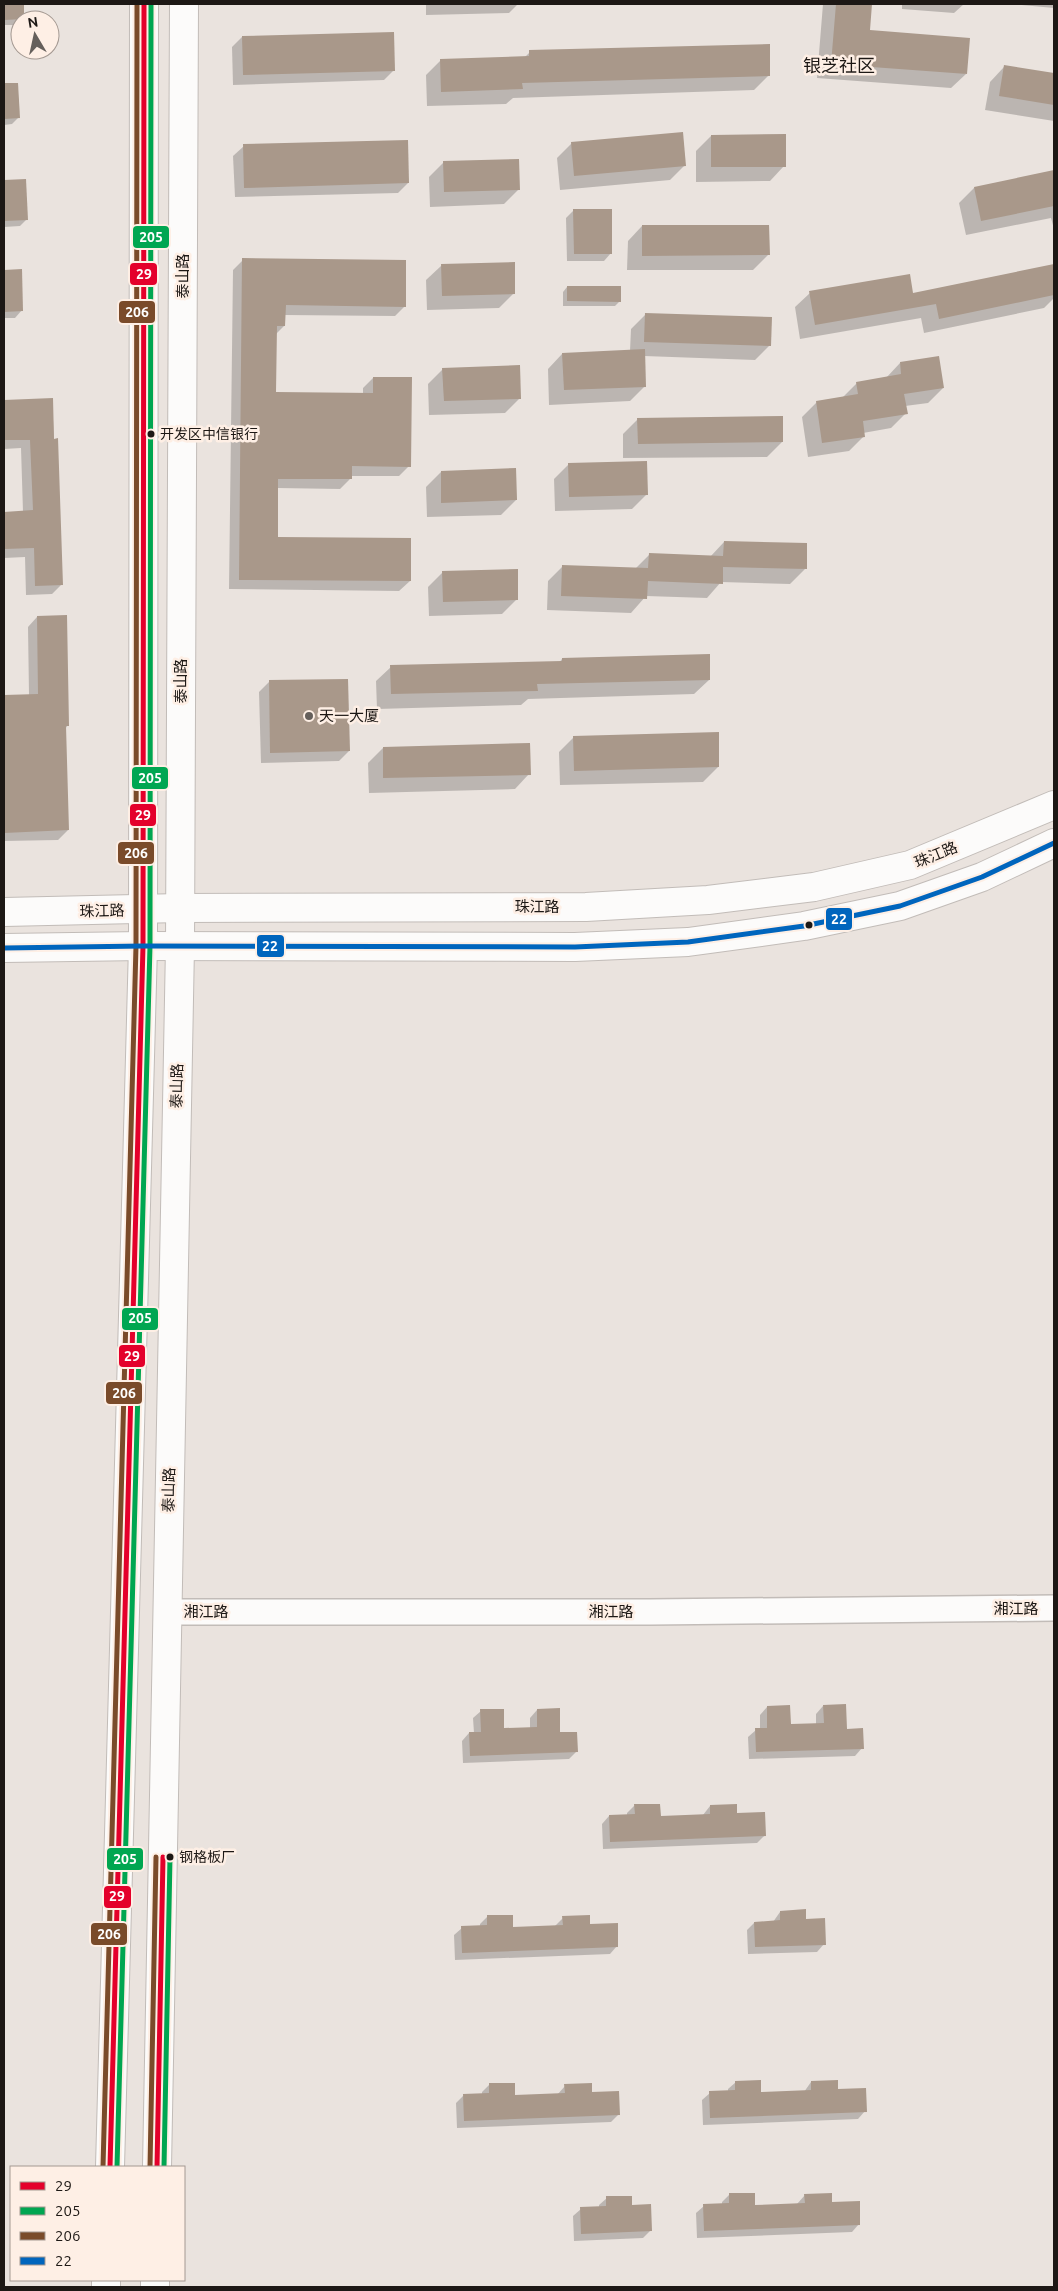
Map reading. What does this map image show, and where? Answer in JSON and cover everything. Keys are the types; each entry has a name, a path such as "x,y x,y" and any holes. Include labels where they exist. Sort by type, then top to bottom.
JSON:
{"main road":[{"path":"110,2166 143,946 144,4"},
{"name":"泰山路","path":"157,2166 180,946 184,4"},
{"name":"珠江路","path":"4,912 142,911 180,908 586,907 718,899 814,887 910,866 1054,805"},
{"path":"4,948 143,946 576,947 688,942 804,926 900,906 982,877 1054,843"}],"street":[{"name":"湘江路","path":"167,1612 640,1612 1054,1608"}],"building":[{"path":"4,4 24,4 24,10 10,10 10,20 4,20"},
{"path":"836,4 872,4 870,30 970,38 967,74 831,64"},
{"path":"394,32 395,71 243,75 242,36"},
{"path":"770,44 770,76 522,83 523,89 441,92 440,59 529,56 529,50"},
{"path":"1004,65 1054,73 1054,105 999,96"},
{"path":"4,83 18,83 20,118 4,119"},
{"path":"683,132 686,166 574,176 571,142"},
{"path":"786,134 786,167 711,167 711,135"},
{"path":"408,140 409,183 244,188 243,144"},
{"path":"519,159 520,190 444,192 443,161"},
{"path":"1054,170 1054,206 981,221 974,187"},
{"path":"26,179 28,220 4,221 4,180"},
{"path":"573,209 612,209 612,254 574,254"},
{"path":"642,225 769,225 770,255 642,256"},
{"path":"242,258 406,260 406,307 286,305 285,326 277,326 276,392 373,393 373,377 412,377 411,467 352,466 352,479 278,479 278,537 411,538 411,581 239,580"},
{"path":"515,262 515,294 442,296 441,264"},
{"path":"1054,264 1054,295 939,319 936,304 815,325 809,291 910,274 913,293"},
{"path":"22,269 23,311 4,312 4,270"},
{"path":"567,286 621,286 621,302 567,301"},
{"path":"645,313 772,317 771,346 644,342"},
{"path":"645,349 646,387 564,390 562,353"},
{"path":"939,356 944,388 904,394 908,414 863,421 865,437 822,443 816,401 858,394 856,382 901,374 900,362"},
{"path":"520,365 521,399 444,401 442,368"},
{"path":"53,398 54,439 58,438 63,585 35,586 34,548 4,549 4,512 33,510 30,440 4,440 4,400"},
{"path":"783,416 783,442 638,444 637,418"},
{"path":"647,461 648,495 569,497 568,463"},
{"path":"516,468 517,500 441,503 441,471"},
{"path":"724,541 807,543 807,569 723,567 723,584 648,581 647,599 561,596 562,565 648,568 649,553 723,556"},
{"path":"518,569 518,600 443,602 442,571"},
{"path":"67,615 69,726 66,726 69,830 4,833 4,695 38,694 37,616"},
{"path":"710,654 710,680 537,684 538,691 391,694 390,665 562,661 562,658"},
{"name":"天一大厦","path":"348,679 350,751 270,753 269,680"},
{"path":"719,732 719,767 574,771 573,736"},
{"path":"530,743 531,775 383,778 383,747"},
{"path":"846,1704 847,1729 863,1728 864,1749 756,1752 755,1728 767,1728 767,1706 790,1705 791,1724 824,1723 823,1705"},
{"path":"560,1708 560,1732 577,1732 578,1752 470,1756 469,1732 481,1732 480,1709 504,1709 504,1728 537,1727 537,1709"},
{"path":"634,1804 660,1804 661,1816 710,1814 710,1805 737,1804 737,1813 765,1812 766,1836 610,1842 609,1815 635,1814"},
{"path":"806,1909 806,1919 825,1918 826,1945 755,1947 754,1922 780,1920 780,1911"},
{"path":"487,1915 513,1915 513,1927 563,1925 562,1916 590,1915 590,1924 618,1923 618,1947 462,1953 461,1926 487,1925"},
{"path":"761,2080 761,2092 811,2090 811,2081 838,2080 838,2089 866,2088 867,2112 710,2118 709,2091 735,2090 735,2081"},
{"path":"489,2083 515,2083 515,2095 565,2093 564,2084 592,2083 592,2092 619,2091 620,2115 464,2121 463,2094 489,2093"},
{"path":"729,2193 755,2193 755,2205 805,2203 804,2194 832,2193 832,2202 860,2201 860,2225 704,2231 703,2204 729,2203"},
{"path":"606,2196 632,2196 632,2205 651,2204 652,2231 581,2234 580,2207 606,2206"}],"transit line":[{"name":"206","path":"103,2166 136,946 137,4"},
{"name":"29","path":"110,2166 143,946 144,4"},
{"name":"205","path":"117,2166 150,946 151,4"},
{"name":"22","path":"4,948 143,946 575,947 688,942 804,926 900,906 982,877 1054,843"},
{"name":"206","path":"150,2166 156,1857"},
{"name":"29","path":"157,2166 163,1857"},
{"name":"205","path":"164,2166 170,1857"}],"place":[{"name":"开发区中信银行","path":"151,434"},
{"name":"天一大厦","path":"309,716"},
{"name":"钢格板厂","path":"170,1857"}],"district":[{"name":"银芝社区","path":"839,66"}]}
